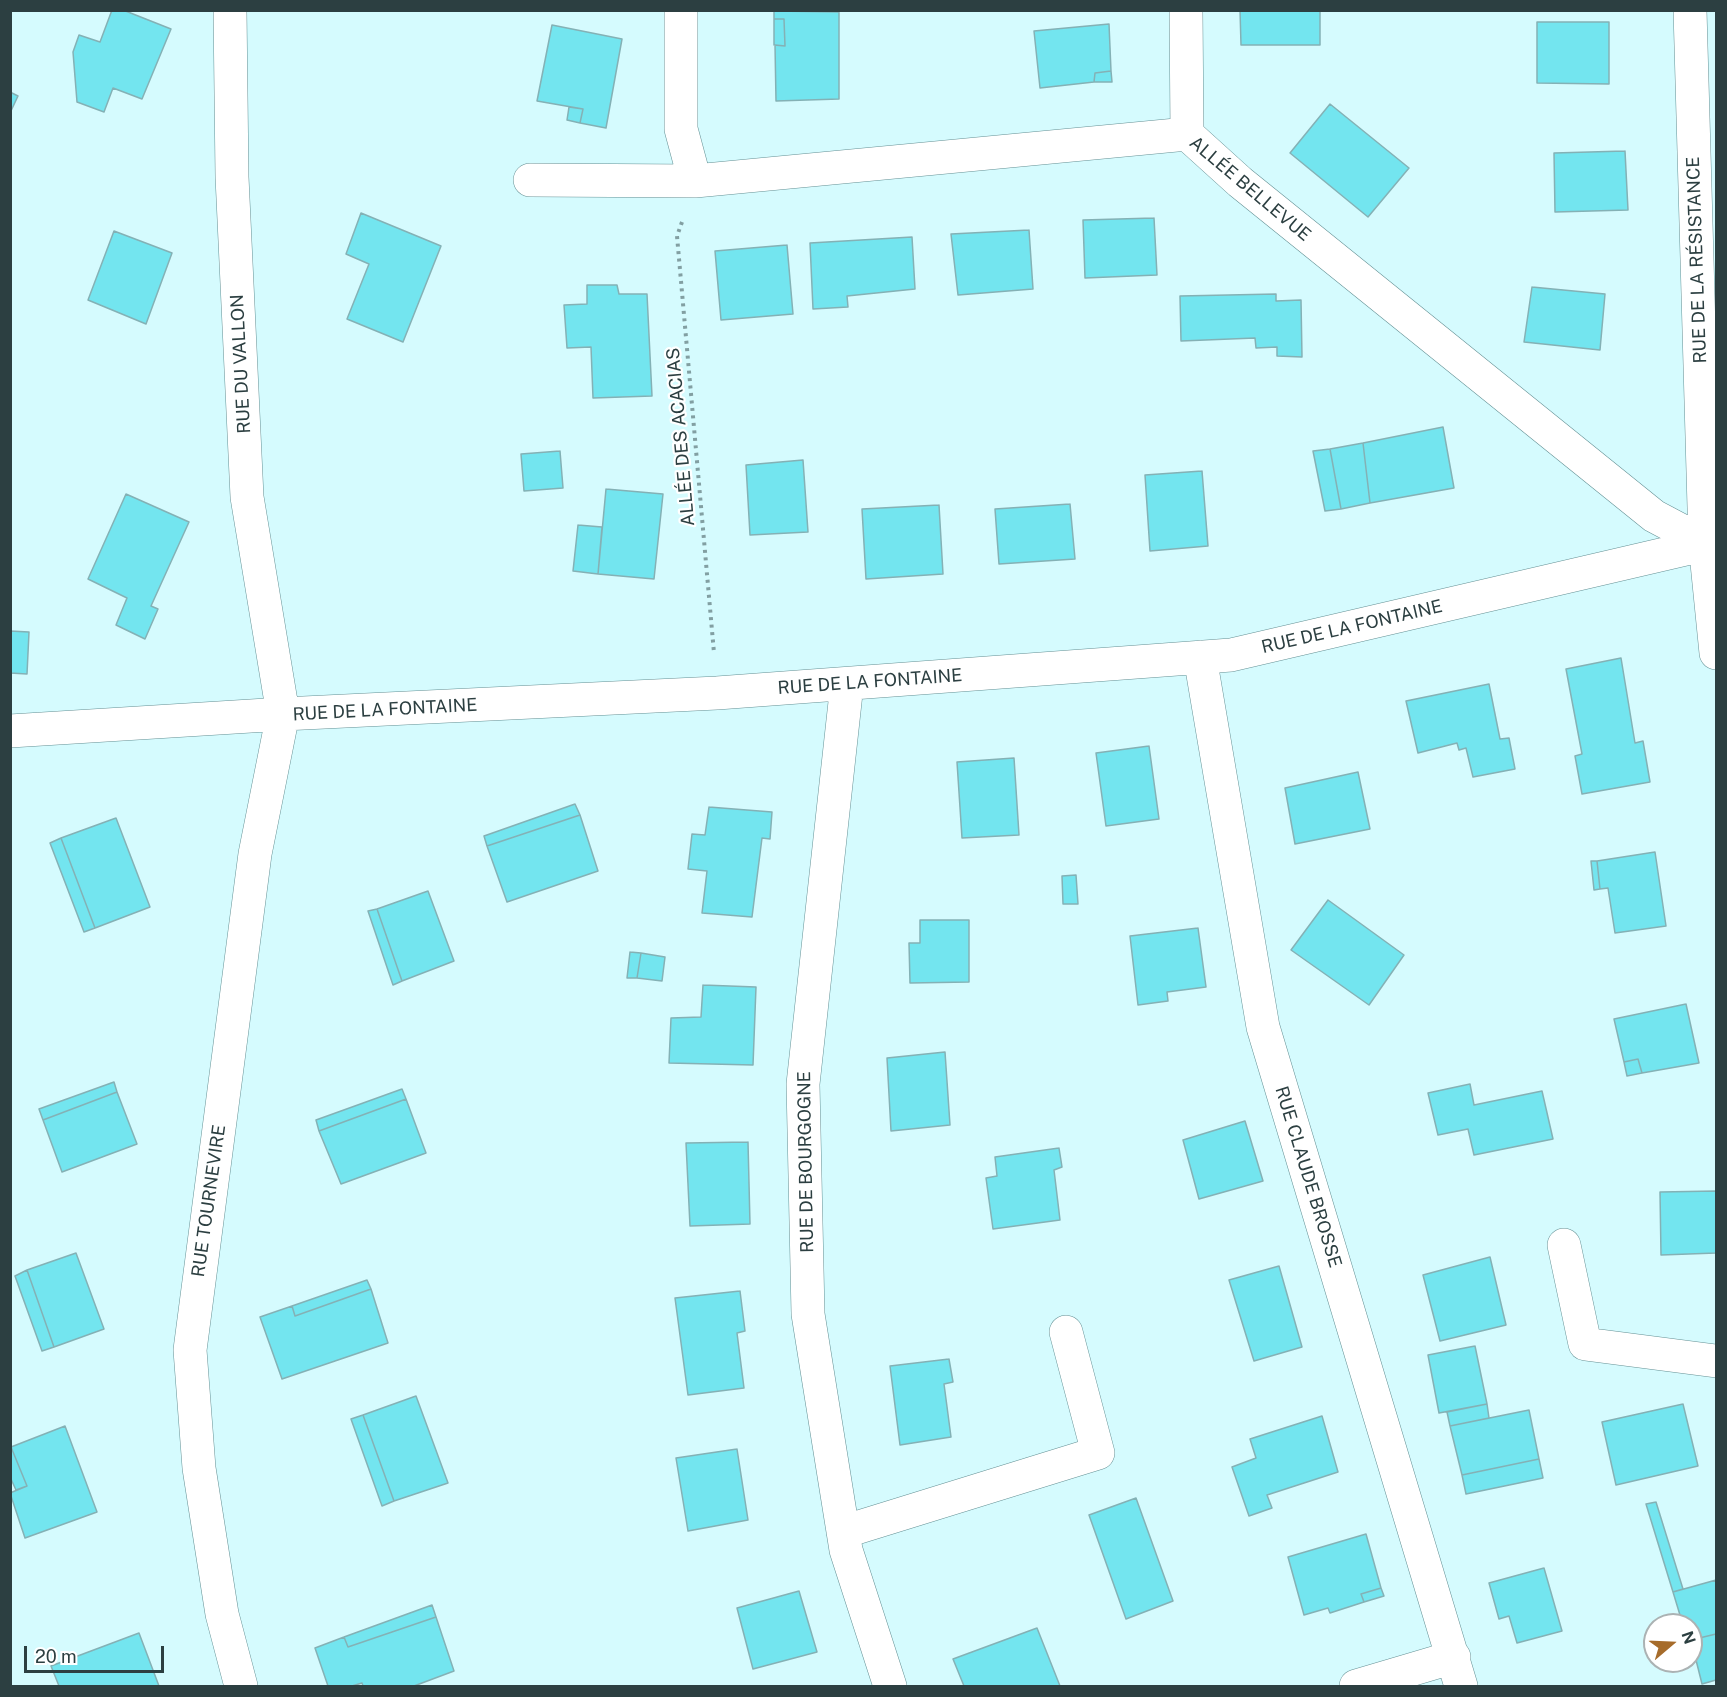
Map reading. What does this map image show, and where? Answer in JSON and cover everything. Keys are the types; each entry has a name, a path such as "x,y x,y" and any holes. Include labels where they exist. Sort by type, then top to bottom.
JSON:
{"street":[{"name":"RUE DU VALLON","path":"230,10 232,177 247,497 283,714"},
{"path":"681,10 681,129 695,181"},
{"path":"1186,10 1187,134"},
{"name":"RUE DE LA RÉSISTANCE","path":"1690,10 1716,653"},
{"name":"ALLÉE BELLEVUE","path":"530,180 695,181 1187,134 1240,182 1654,516 1711,543"},
{"name":"RUE DE LA FONTAINE","path":"10,731 283,714 717,693 1200,657 1242,652 1711,543"},
{"name":"RUE CLAUDE BROSSE","path":"1200,657 1263,1027 1457,1672"},
{"name":"RUE DE BOURGOGNE","path":"847,684 803,1084 808,1314 846,1550 890,1686"},
{"name":"RUE TOURNEVIRE","path":"241,1686 222,1614 199,1468 190,1350 255,854 283,714"},
{"path":"1564,1245 1585,1344 1716,1361"},
{"path":"843,1532 1098,1453 1066,1332"},
{"path":"1356,1686 1457,1672"}],"path":[{"name":"ALLÉE DES ACACIAS","path":"695,181 677,236 717,693"}],"building":[{"path":"112,10 123,10 171,29 142,99 113,88 104,112 77,102 73,52 79,35 100,42"},
{"path":"774,10 839,10 839,12"},
{"path":"1240,10 1320,10 1320,45 1241,45"},
{"path":"774,11 839,12 839,99 776,101 775,45 785,46 784,19 774,19"},
{"path":"774,19 784,19 785,46 774,45"},
{"path":"1537,22 1609,22 1609,84 1537,83"},
{"path":"1109,24 1111,71 1095,73 1094,82 1040,88 1034,31"},
{"path":"552,25 622,39 606,128 580,123 583,109 537,101"},
{"path":"1111,71 1112,82 1094,82 1095,73"},
{"path":"10,92 18,96 10,113"},
{"path":"1330,104 1409,168 1368,217 1290,153"},
{"path":"569,107 583,109 580,123 567,120"},
{"path":"1625,151 1628,210 1555,212 1554,153"},
{"path":"361,213 441,246 403,342 347,319 369,264 346,254"},
{"path":"1154,218 1157,275 1085,278 1083,220"},
{"path":"1029,230 1033,289 958,295 951,234"},
{"path":"114,231 172,253 146,324 88,300"},
{"path":"912,237 915,289 847,296 848,307 813,309 810,243"},
{"path":"787,245 793,314 721,320 715,251"},
{"path":"587,285 617,285 619,294 647,294 652,396 593,398 591,347 567,348 564,305 587,304"},
{"path":"1532,287 1605,294 1600,350 1524,342"},
{"path":"1276,294 1276,301 1301,300 1302,357 1277,356 1277,347 1256,348 1255,338 1181,341 1180,296"},
{"path":"1443,427 1454,488 1370,503 1363,443"},
{"path":"1363,443 1370,503 1341,509 1330,449"},
{"path":"1330,449 1341,509 1325,511 1313,451"},
{"path":"560,451 563,488 524,491 521,454"},
{"path":"803,460 808,532 750,535 746,465"},
{"path":"1202,471 1208,546 1150,551 1145,475"},
{"path":"606,489 663,494 654,579 598,574"},
{"path":"126,494 189,522 151,606 158,609 145,639 116,625 127,598 88,579"},
{"path":"1070,504 1075,559 999,564 995,509"},
{"path":"939,505 943,574 866,579 862,509"},
{"path":"578,525 602,527 598,574 573,571"},
{"path":"10,631 29,632 27,674 10,673"},
{"path":"1621,658 1635,743 1643,741 1650,782 1582,794 1575,756 1582,754 1566,669"},
{"path":"1489,684 1500,739 1509,738 1515,769 1473,777 1466,748 1459,750 1457,743 1418,753 1406,701"},
{"path":"1149,746 1159,819 1106,826 1096,753"},
{"path":"1014,758 1019,835 962,838 957,762"},
{"path":"1358,772 1370,829 1295,844 1285,788"},
{"path":"575,804 580,815 487,846 484,836"},
{"path":"709,807 772,812 770,839 762,838 752,917 702,913 707,871 688,869 692,834 705,835"},
{"path":"580,815 598,871 507,902 487,846"},
{"path":"116,818 150,907 95,928 61,838"},
{"path":"61,838 95,928 84,932 50,843"},
{"path":"1655,852 1666,926 1615,933 1608,888 1600,889 1597,861"},
{"path":"1591,861 1597,861 1600,889 1594,890"},
{"path":"1076,875 1078,904 1063,904 1062,876"},
{"path":"428,891 454,961 402,981 377,909"},
{"path":"1328,900 1404,955 1369,1005 1291,950"},
{"path":"377,909 402,981 393,985 368,911"},
{"path":"920,920 969,920 969,982 910,983 909,943 920,943"},
{"path":"1198,928 1206,987 1167,992 1168,1001 1138,1005 1130,936"},
{"path":"630,952 641,953 637,978 627,978"},
{"path":"641,953 665,957 662,981 637,978"},
{"path":"703,985 756,987 753,1065 669,1063 671,1018 701,1017"},
{"path":"1686,1004 1699,1063 1642,1073 1638,1059 1624,1062 1614,1019"},
{"path":"945,1052 950,1125 891,1131 887,1058"},
{"path":"1638,1059 1642,1073 1627,1076 1624,1062"},
{"path":"114,1082 117,1092 43,1120 39,1109"},
{"path":"1470,1084 1474,1105 1542,1091 1553,1139 1474,1155 1468,1129 1438,1135 1428,1093"},
{"path":"402,1089 406,1099 319,1131 316,1120"},
{"path":"117,1092 137,1144 62,1172 43,1120"},
{"path":"406,1099 426,1153 341,1184 319,1131"},
{"path":"1245,1121 1263,1181 1199,1199 1183,1140"},
{"path":"748,1142 750,1224 690,1226 686,1143"},
{"path":"1059,1148 1062,1167 1054,1170 1060,1220 993,1229 986,1178 997,1176 995,1157"},
{"path":"1716,1191 1716,1253 1661,1255 1660,1192"},
{"path":"76,1253 104,1329 54,1347 27,1270"},
{"path":"1490,1257 1506,1325 1440,1341 1423,1275"},
{"path":"1279,1266 1302,1347 1254,1361 1229,1280"},
{"path":"27,1270 54,1347 42,1351 15,1276"},
{"path":"367,1280 371,1289 295,1316 292,1306"},
{"path":"371,1289 388,1343 282,1379 260,1317 292,1306 295,1316"},
{"path":"740,1291 745,1331 737,1333 744,1388 688,1395 675,1298"},
{"path":"1475,1346 1487,1404 1439,1413 1428,1355"},
{"path":"949,1359 953,1382 944,1384 951,1437 900,1445 890,1366"},
{"path":"416,1396 448,1483 394,1501 363,1415"},
{"path":"1487,1404 1489,1418 1450,1426 1447,1412"},
{"path":"1683,1404 1698,1466 1616,1485 1602,1422"},
{"path":"1529,1410 1539,1459 1462,1475 1450,1426"},
{"path":"363,1415 394,1501 382,1506 351,1419"},
{"path":"1322,1416 1338,1472 1267,1495 1272,1508 1249,1516 1232,1467 1256,1458 1250,1439"},
{"path":"65,1426 97,1512 25,1538 10,1493 27,1486 11,1447"},
{"path":"11,1447 27,1486 16,1490 10,1477"},
{"path":"737,1449 748,1520 688,1531 676,1458"},
{"path":"1539,1459 1543,1478 1466,1494 1462,1475"},
{"path":"1136,1498 1173,1601 1126,1619 1089,1515"},
{"path":"1656,1502 1683,1589 1673,1592 1646,1504"},
{"path":"1366,1534 1381,1588 1361,1594 1364,1602 1330,1613 1328,1608 1304,1615 1288,1557"},
{"path":"1544,1568 1562,1631 1517,1643 1509,1616 1499,1619 1489,1583"},
{"path":"1716,1580 1716,1634 1703,1637 1703,1613 1679,1613 1673,1592"},
{"path":"1381,1588 1384,1596 1364,1602 1361,1594"},
{"path":"799,1591 817,1652 753,1669 737,1608"},
{"path":"432,1605 436,1617 348,1647 344,1637"},
{"path":"436,1617 454,1671 414,1686 363,1686 362,1683 352,1686 328,1686 315,1648 344,1637 348,1647"},
{"path":"1037,1628 1060,1686 964,1686 953,1659"},
{"path":"139,1633 159,1686 59,1686 51,1666"},
{"path":"1716,1634 1716,1680 1702,1684 1699,1673 1703,1673 1703,1637"}]}
